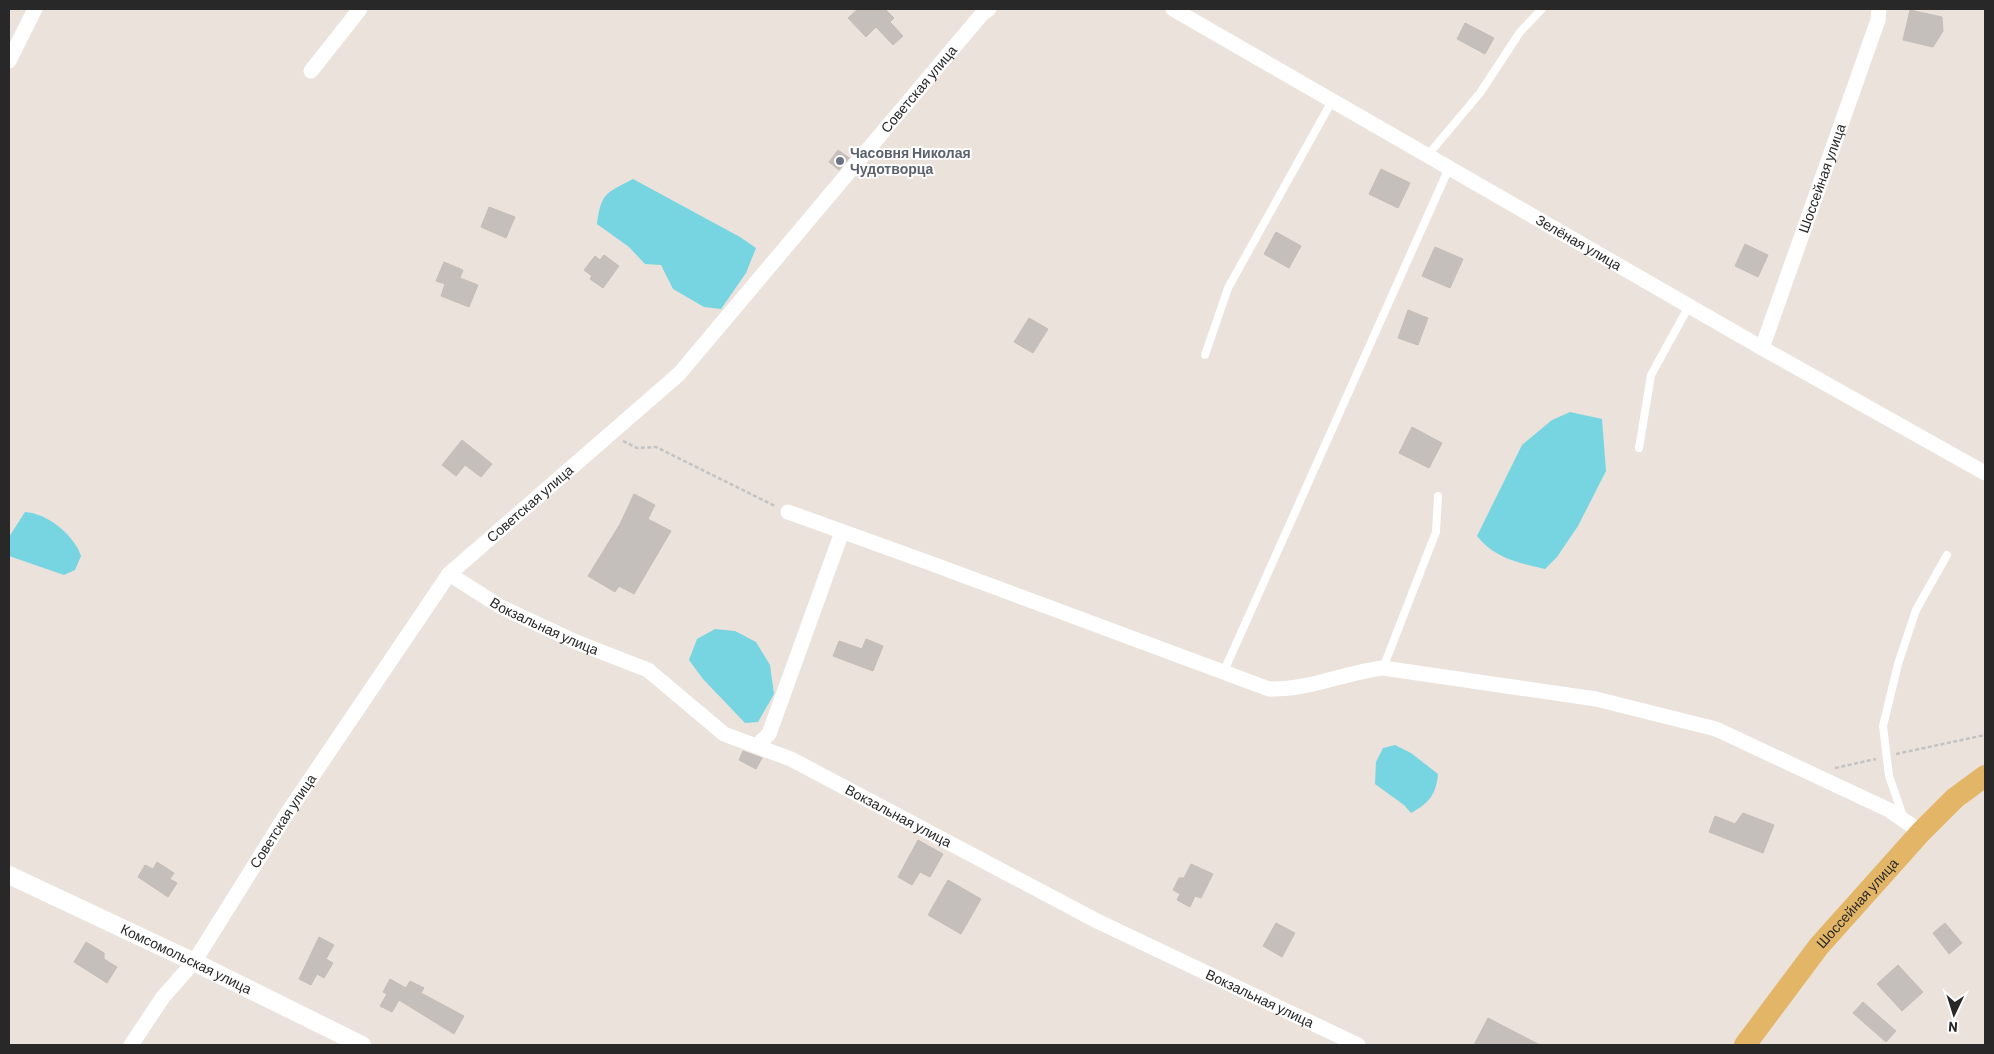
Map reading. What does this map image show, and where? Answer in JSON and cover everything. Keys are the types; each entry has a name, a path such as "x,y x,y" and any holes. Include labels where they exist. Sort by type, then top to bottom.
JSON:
{"main road":[{"name":"Шоссейная улица","path":"1745,1045 1819,946 1913,826 1956,798 1985,776"}],"street":[{"path":"9,60 35,9"},
{"path":"310,71 360,9"},
{"name":"Зелёная улица","path":"1173,9 1762,348 1985,473"},
{"name":"Шоссейная улица","path":"1762,348 1862,66 1879,9"},
{"name":"Советская улица","path":"131,1045 163,997 194,962 284,818 450,574 680,374 983,11"},
{"path":"788,512 1269,690 1292,690 1316,685 1359,671 1383,668 1596,699 1716,729 1889,810 1913,826"},
{"path":"756,746 769,734 842,532"},
{"name":"Вокзальная улица","path":"450,574 501,608 576,642 648,670 724,734 791,759 1097,921 1358,1045"},
{"name":"Комсомольская улица","path":"9,875 194,962 362,1045"}],"lane":[{"path":"1427,156 1480,93 1520,32 1542,9"},
{"path":"1205,355 1228,288 1332,100"},
{"path":"1224,672 1449,168"},
{"path":"1639,448 1652,375 1690,306"},
{"path":"1383,668 1436,532 1438,496"},
{"path":"1913,826 1889,776 1885,757 1883,726 1898,664 1916,610 1947,554"}],"path":[{"path":"611,435 637,448 656,447 788,512"}],"water":[{"path":"633,179 740,237 756,248 746,273 721,309 704,307 673,289 661,265 645,264 629,247 597,224 601,206 606,195"},
{"path":"1570,412 1602,419 1606,471 1578,526 1557,557 1545,569 1499,555 1477,536 1522,445 1552,420"},
{"path":"25,512 42,516 59,526 66,533 81,556 75,570 64,575 9,556 9,537"},
{"path":"715,629 735,631 756,642 770,665 774,694 758,722 745,723 703,679 689,660 697,639"},
{"path":"1395,745 1411,753 1438,774 1435,788 1430,798 1423,806 1411,813 1404,805 1375,784 1376,762 1383,748"}],"building":[{"path":"858,9 885,9 894,18 890,22 903,36 893,45 876,27 866,37 848,18"},
{"path":"1910,10 1942,17 1943,31 1933,47 1903,40"},
{"path":"1465,23 1494,38 1485,54 1457,39"},
{"name":"Часовня Николая Чудотворца","path":"838,150 849,158 839,170 829,162"},
{"path":"1381,169 1410,183 1398,208 1369,194"},
{"path":"489,207 515,217 506,238 481,227"},
{"path":"1276,232 1301,246 1289,268 1264,254"},
{"path":"1745,244 1768,255 1758,277 1735,266"},
{"path":"1435,247 1463,259 1450,288 1422,276"},
{"path":"604,255 619,266 603,288 590,279 592,276 584,270 595,256 600,260"},
{"path":"444,262 463,270 460,278 478,285 469,307 441,296 445,284 436,281"},
{"path":"1408,310 1428,318 1418,345 1398,338"},
{"path":"1029,318 1048,329 1033,353 1014,342"},
{"path":"1412,427 1442,443 1429,468 1399,453"},
{"path":"462,440 492,464 481,477 465,465 456,476 442,465"},
{"path":"634,494 655,505 648,519 671,531 634,594 619,586 615,592 588,576 620,524"},
{"path":"866,639 883,646 873,671 833,656 839,641 862,649"},
{"path":"743,751 762,758 756,769 739,760"},
{"path":"1743,813 1774,825 1763,853 1709,832 1715,816 1735,824"},
{"path":"918,840 943,854 930,877 920,872 912,885 898,877"},
{"path":"157,862 174,873 170,879 177,883 168,897 138,877 145,865 153,869"},
{"path":"1191,864 1213,874 1201,898 1195,896 1190,907 1177,900 1180,894 1173,890 1179,878 1184,878"},
{"path":"948,880 981,899 961,934 928,915"},
{"path":"1276,923 1295,933 1282,957 1263,946"},
{"path":"1945,923 1962,943 1949,954 1933,933"},
{"path":"319,937 334,945 326,959 333,963 324,978 317,974 311,985 299,979"},
{"path":"86,942 104,953 104,959 117,967 107,983 74,962"},
{"path":"1898,965 1923,992 1902,1011 1877,984"},
{"path":"390,979 406,988 410,981 424,988 421,993 464,1016 454,1034 399,1000 392,1012 380,1006 387,994 383,992"},
{"path":"1863,1002 1896,1031 1886,1042 1853,1013"},
{"path":"1488,1018 1509,1029 1540,1045 1474,1045"}],"place":[{"name":"Часовня Николая Чудотворца","path":"840,161"}]}
